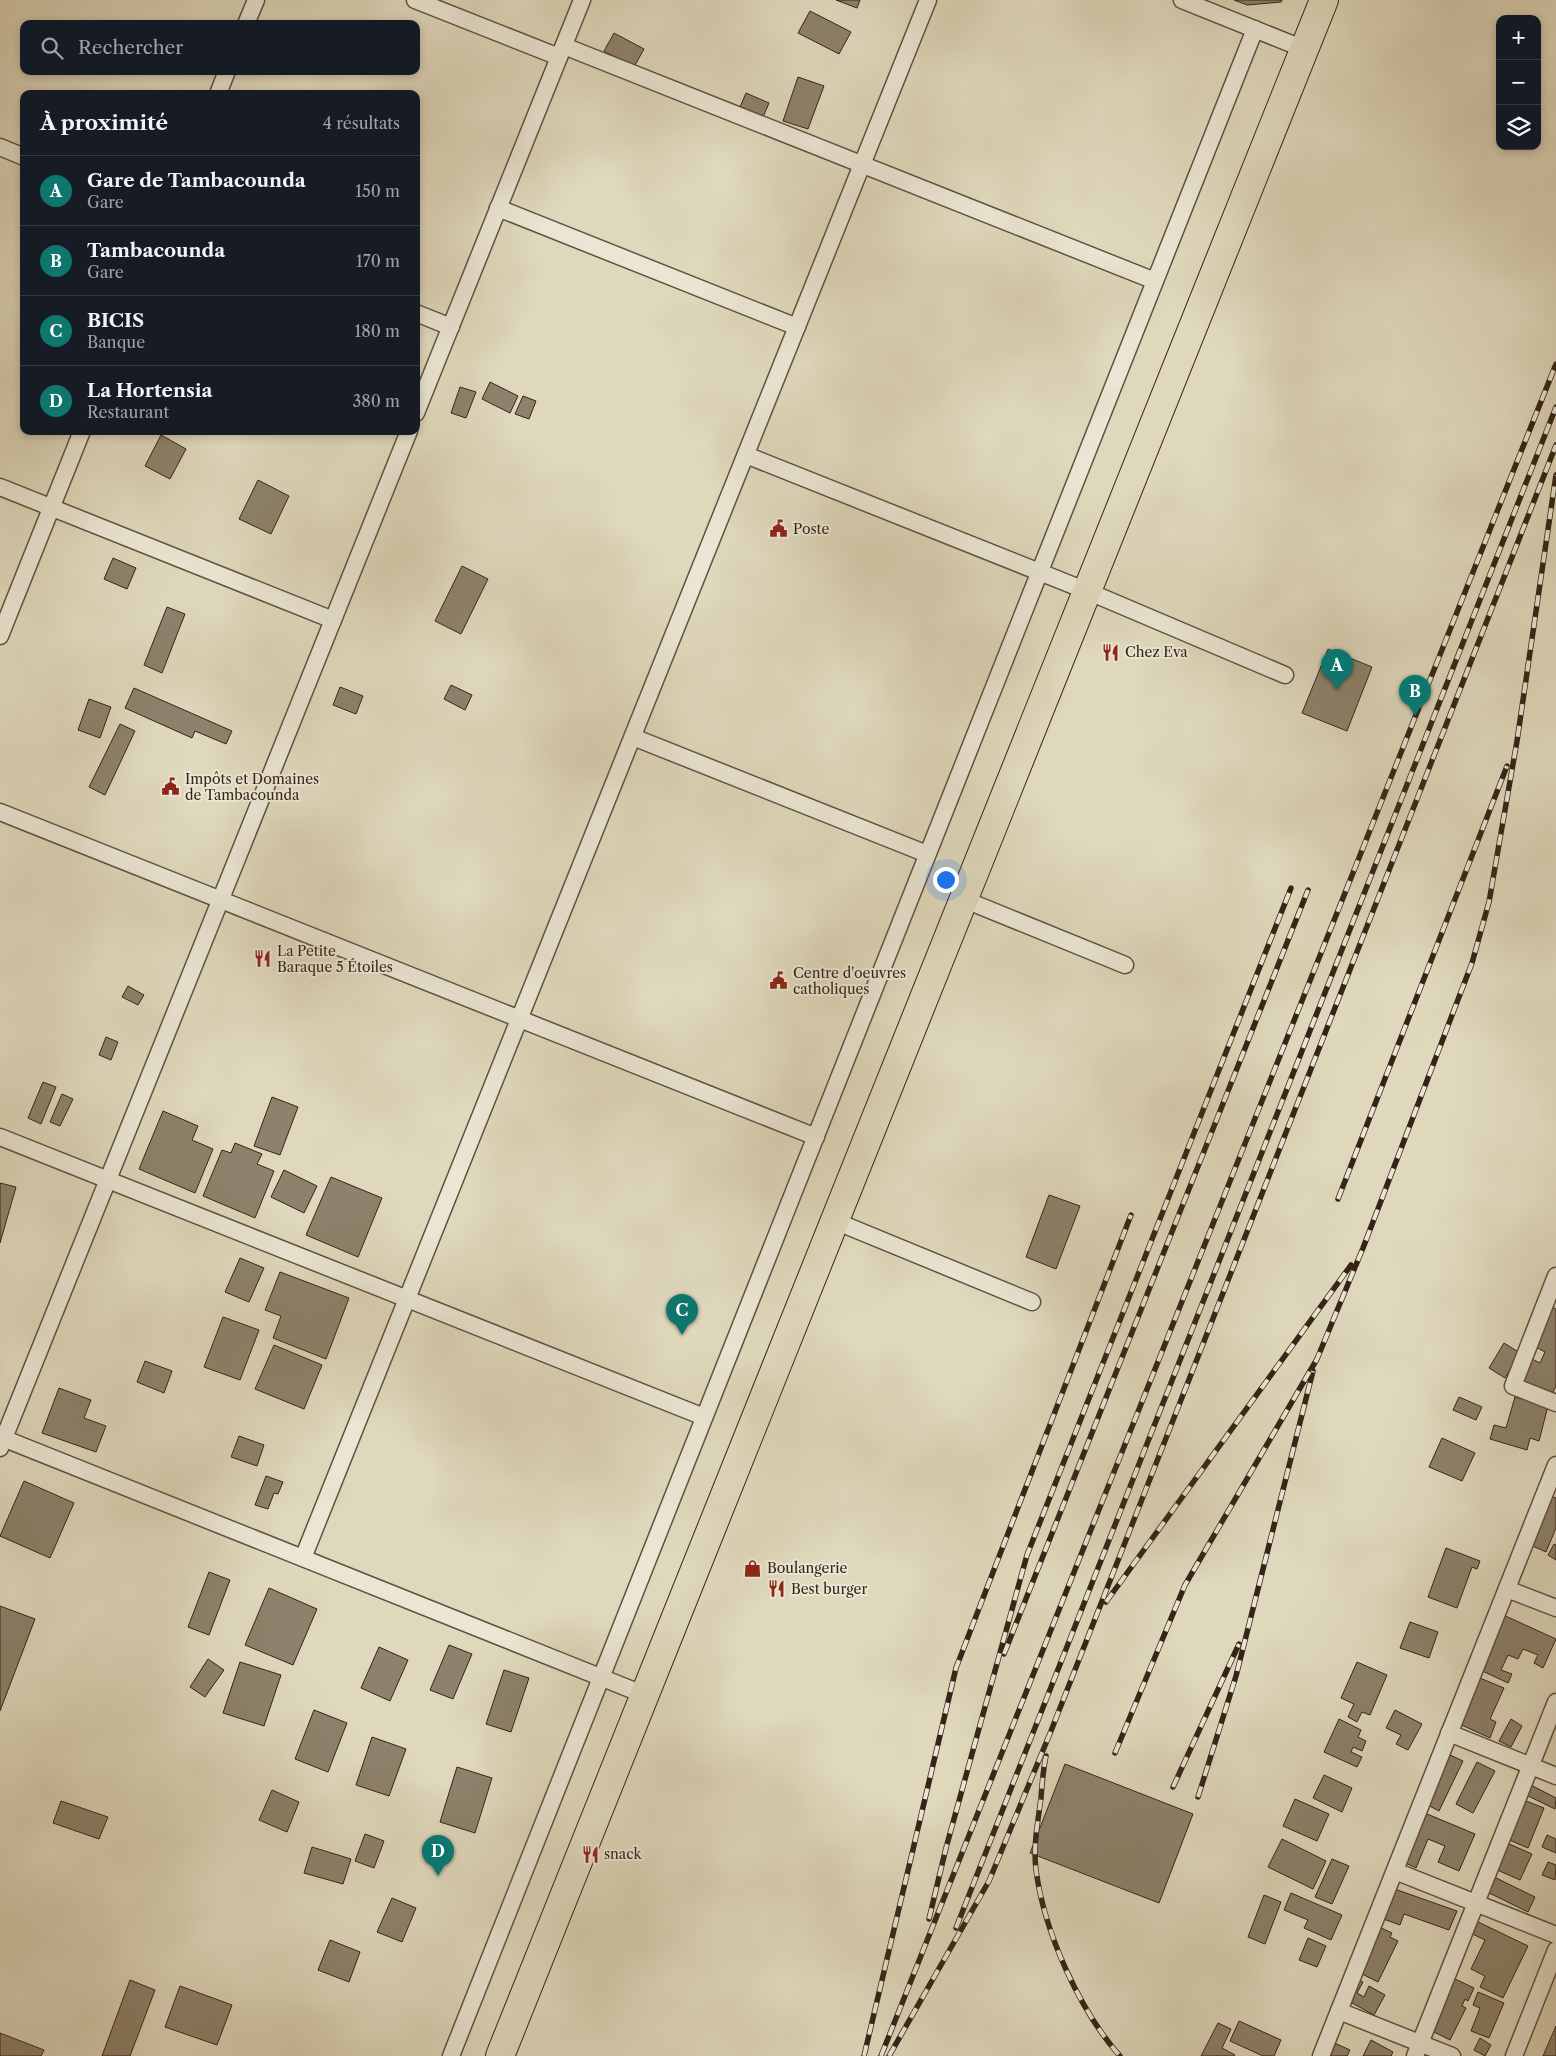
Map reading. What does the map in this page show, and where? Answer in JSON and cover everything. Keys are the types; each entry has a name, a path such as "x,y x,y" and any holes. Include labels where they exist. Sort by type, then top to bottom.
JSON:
{"highway":[{"path":"500,2056 1324,0"}],"street":[{"path":"248,20 256,0"},
{"path":"416,0 562,52 862,164 1155,281"},
{"path":"420,403 582,0"},
{"path":"304,1558 928,0"},
{"path":"1182,0 1304,49"},
{"path":"451,2056 1255,29"},
{"path":"220,90 225,75"},
{"path":"0,147 20,155"},
{"path":"498,208 797,327"},
{"path":"420,315 451,327"},
{"path":"0,636 80,435"},
{"path":"407,435 1,1441 304,1558 645,1695"},
{"path":"746,455 1087,591 1285,675"},
{"path":"0,487 333,620"},
{"path":"633,737 928,854"},
{"path":"0,812 816,1137"},
{"path":"963,900 1125,966"},
{"path":"0,1137 704,1418"},
{"path":"835,1221 1032,1302"},
{"path":"1556,1276 1513,1386 1556,1403"},
{"path":"1322,2056 1556,1465"},
{"path":"1507,1589 1556,1608"},
{"path":"1418,2050 1556,1702"},
{"path":"1449,1734 1556,1776"},
{"path":"1395,1871 1556,1935"},
{"path":"1514,2056 1556,1950"},
{"path":"1339,2011 1418,2050 1452,2056"}],"building":[{"path":"836,0 860,0 857,8"},
{"path":"1234,0 1282,0 1281,2 1247,5"},
{"path":"810,11 851,32 839,54 798,33"},
{"path":"614,33 644,49 634,67 604,51"},
{"path":"798,77 824,86 808,129 783,121"},
{"path":"746,93 769,103 763,117 740,107"},
{"path":"490,382 518,396 510,413 482,399"},
{"path":"460,387 476,392 466,418 451,413"},
{"path":"523,396 536,401 529,419 515,414"},
{"path":"161,435 186,449 170,479 145,466"},
{"path":"258,480 289,496 271,534 239,519"},
{"path":"113,558 136,568 127,589 104,579"},
{"path":"462,566 488,579 461,634 435,621"},
{"path":"167,607 185,614 162,673 144,665"},
{"path":"1328,649 1372,667 1347,731 1302,713"},
{"path":"451,685 472,695 465,710 444,699"},
{"path":"340,687 363,696 356,714 333,705"},
{"path":"134,688 232,731 226,744 195,731 192,738 125,708"},
{"path":"89,699 111,707 100,738 78,730"},
{"path":"120,724 135,731 105,795 89,787"},
{"path":"128,986 144,995 138,1005 122,997"},
{"path":"106,1037 118,1042 111,1060 99,1055"},
{"path":"43,1082 56,1087 41,1124 28,1118"},
{"path":"62,1094 73,1099 60,1126 50,1122"},
{"path":"272,1097 298,1107 280,1155 254,1146"},
{"path":"163,1111 198,1126 192,1140 213,1149 195,1193 139,1169"},
{"path":"235,1143 262,1154 257,1164 274,1171 255,1218 203,1196 222,1150 231,1153"},
{"path":"284,1170 317,1186 304,1213 271,1197"},
{"path":"331,1177 382,1198 358,1257 306,1235"},
{"path":"0,1183 16,1187 0,1243"},
{"path":"1049,1195 1080,1206 1056,1269 1026,1257"},
{"path":"240,1258 264,1268 249,1302 225,1292"},
{"path":"280,1272 349,1298 326,1359 273,1338 281,1316 265,1310"},
{"path":"1543,1302 1556,1309 1556,1386 1551,1396 1517,1379 1528,1357 1540,1363 1545,1352 1534,1346"},
{"path":"223,1317 259,1330 240,1380 204,1367"},
{"path":"1504,1343 1520,1353 1505,1378 1489,1368"},
{"path":"274,1345 322,1365 304,1409 255,1389"},
{"path":"145,1361 172,1371 164,1393 137,1382"},
{"path":"59,1388 91,1400 84,1418 106,1426 96,1452 42,1433"},
{"path":"1459,1397 1482,1407 1476,1420 1453,1410"},
{"path":"1515,1397 1548,1406 1539,1441 1530,1438 1527,1450 1490,1439 1494,1425 1506,1428"},
{"path":"239,1436 264,1445 257,1466 231,1457"},
{"path":"1442,1438 1475,1453 1462,1481 1429,1467"},
{"path":"266,1476 283,1482 278,1494 274,1493 268,1509 255,1505"},
{"path":"24,1481 74,1503 50,1558 0,1536"},
{"path":"1546,1494 1556,1498 1556,1528 1546,1552 1526,1543"},
{"path":"1554,1544 1556,1545 1556,1560 1548,1555"},
{"path":"1446,1548 1480,1561 1477,1569 1472,1567 1457,1608 1428,1597"},
{"path":"209,1572 230,1580 209,1635 188,1627"},
{"path":"269,1588 317,1609 293,1665 245,1645"},
{"path":"0,1606 35,1619 0,1711"},
{"path":"1501,1614 1556,1639 1543,1668 1534,1663 1538,1655 1523,1649 1518,1659 1508,1655 1501,1670 1512,1674 1508,1683 1476,1668"},
{"path":"1410,1622 1438,1632 1429,1658 1400,1648"},
{"path":"449,1645 472,1654 453,1699 430,1690"},
{"path":"379,1647 408,1660 390,1701 361,1688"},
{"path":"208,1659 224,1670 205,1697 190,1687"},
{"path":"240,1662 281,1675 264,1726 223,1713"},
{"path":"1357,1662 1387,1675 1370,1715 1362,1712 1357,1722 1348,1717 1354,1704 1341,1698"},
{"path":"504,1670 529,1678 511,1732 486,1724"},
{"path":"1475,1676 1504,1688 1490,1719 1496,1722 1490,1738 1455,1722"},
{"path":"314,1710 347,1723 328,1772 295,1759"},
{"path":"1395,1710 1422,1724 1408,1750 1396,1744 1401,1735 1386,1728"},
{"path":"1339,1719 1361,1730 1358,1737 1366,1741 1362,1751 1353,1747 1351,1752 1362,1757 1357,1767 1324,1752"},
{"path":"1511,1719 1522,1726 1511,1747 1499,1741"},
{"path":"372,1737 406,1749 389,1796 356,1785"},
{"path":"1446,1753 1463,1761 1439,1811 1422,1802"},
{"path":"1477,1762 1495,1771 1473,1813 1456,1804"},
{"path":"1065,1764 1193,1814 1159,1903 1030,1853"},
{"path":"457,1767 492,1778 475,1833 440,1822"},
{"path":"1324,1775 1352,1788 1342,1812 1313,1798"},
{"path":"1527,1783 1556,1798 1555,1809 1522,1793"},
{"path":"272,1790 299,1802 287,1832 259,1820"},
{"path":"1516,1797 1544,1808 1528,1848 1500,1836"},
{"path":"1295,1799 1329,1814 1317,1841 1283,1826"},
{"path":"61,1801 108,1817 99,1839 53,1823"},
{"path":"1420,1811 1475,1834 1459,1871 1438,1862 1445,1846 1428,1839 1416,1868 1399,1860"},
{"path":"365,1834 384,1841 374,1868 355,1861"},
{"path":"1547,1835 1556,1839 1556,1853 1542,1847"},
{"path":"1282,1839 1326,1861 1313,1889 1268,1867"},
{"path":"1507,1843 1532,1854 1520,1880 1495,1869"},
{"path":"312,1847 351,1859 343,1884 304,1873"},
{"path":"1332,1859 1349,1866 1332,1904 1315,1897"},
{"path":"1548,1862 1556,1865 1555,1880 1542,1875"},
{"path":"1490,1875 1535,1897 1528,1912 1483,1890"},
{"path":"1389,1887 1457,1911 1449,1930 1404,1914 1400,1925 1378,1917"},
{"path":"1291,1893 1342,1915 1331,1940 1304,1928 1308,1920 1284,1910"},
{"path":"1264,1895 1281,1902 1265,1944 1248,1937"},
{"path":"392,1898 416,1908 402,1942 377,1932"},
{"path":"1470,1918 1528,1946 1503,1998 1480,1987 1485,1976 1471,1969 1485,1940 1464,1930"},
{"path":"1379,1927 1392,1933 1390,1937 1398,1941 1378,1982 1358,1972"},
{"path":"1308,1938 1326,1946 1317,1967 1299,1960"},
{"path":"330,1940 360,1952 349,1982 318,1970"},
{"path":"1352,1976 1363,1982 1357,1993 1364,1997 1369,1986 1385,1995 1374,2015 1341,1997"},
{"path":"1451,1977 1474,1988 1468,2001 1465,1999 1462,2006 1466,2008 1450,2040 1426,2028"},
{"path":"130,1980 155,1990 130,2056 102,2056"},
{"path":"180,1986 232,2005 217,2045 165,2027"},
{"path":"1478,1992 1504,2003 1489,2038 1471,2031 1480,2008 1473,2005"},
{"path":"1239,2021 1281,2040 1274,2056 1263,2056 1230,2041"},
{"path":"1218,2023 1231,2029 1222,2048 1235,2055 1201,2056"},
{"path":"1556,2026 1556,2056 1543,2056"},
{"path":"0,2033 44,2050 41,2056 0,2056"},
{"path":"1480,2038 1491,2045 1485,2056 1474,2050"},
{"path":"1371,2040 1393,2052 1391,2056 1363,2056"},
{"path":"1330,2041 1350,2050 1347,2056 1322,2056"}],"railway":[{"path":"881,2056 1556,364"},
{"path":"956,1928 1556,407"},
{"path":"889,2056 989,1881 1051,1731 1556,445"},
{"path":"1115,1753 1185,1585 1317,1359 1363,1248 1472,963 1489,902 1517,741 1556,475"},
{"path":"1338,1199 1507,766"},
{"path":"929,1919 946,1848 1027,1555 1291,888"},
{"path":"1004,1654 1308,890"},
{"path":"864,2056 956,1668 1131,1215"},
{"path":"1106,1602 1351,1265"},
{"path":"1198,1797 1236,1676 1313,1371"},
{"path":"1173,1787 1239,1644"},
{"path":"1046,1756 1035,1843 1035,1861 1040,1894 1055,1944 1066,1969 1091,2016 1120,2056"}],"place":[{"name":"Poste","path":"779,529"},
{"name":"Chez Eva","path":"1111,652"},
{"name":"Gare de Tambacounda","path":"1337,690"},
{"name":"Tambacounda","path":"1415,716"},
{"name":"Impôts et Domaines de Tambacounda","path":"171,787"},
{"name":"La Petite Baraque 5 Étoiles","path":"263,959"},
{"name":"Centre d'oeuvres catholiques","path":"779,981"},
{"name":"BICIS","path":"682,1335"},
{"name":"Boulangerie","path":"753,1568"},
{"name":"Best burger","path":"777,1589"},
{"name":"snack","path":"590,1854"},
{"name":"La Hortensia","path":"438,1876"}]}
